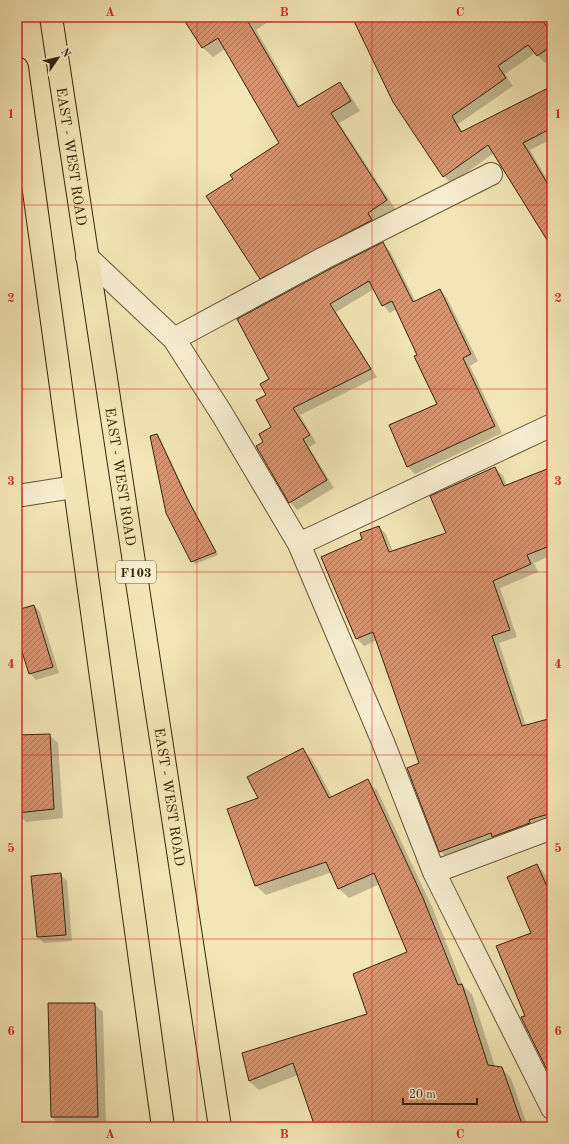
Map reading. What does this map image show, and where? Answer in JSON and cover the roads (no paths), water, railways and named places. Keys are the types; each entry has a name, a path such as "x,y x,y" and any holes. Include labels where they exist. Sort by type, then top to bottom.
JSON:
{"main road":[{"name":"EAST - WEST ROAD","path":"51,17 220,1127"},
{"path":"18,78 160,1126"}],"street":[{"path":"174,340 324,258 491,174"},
{"path":"87,257 174,340 222,414 299,544 383,742 434,872 552,1108"},
{"path":"299,544 552,425"},
{"path":"17,496 74,487"},
{"path":"434,872 552,828"}]}
